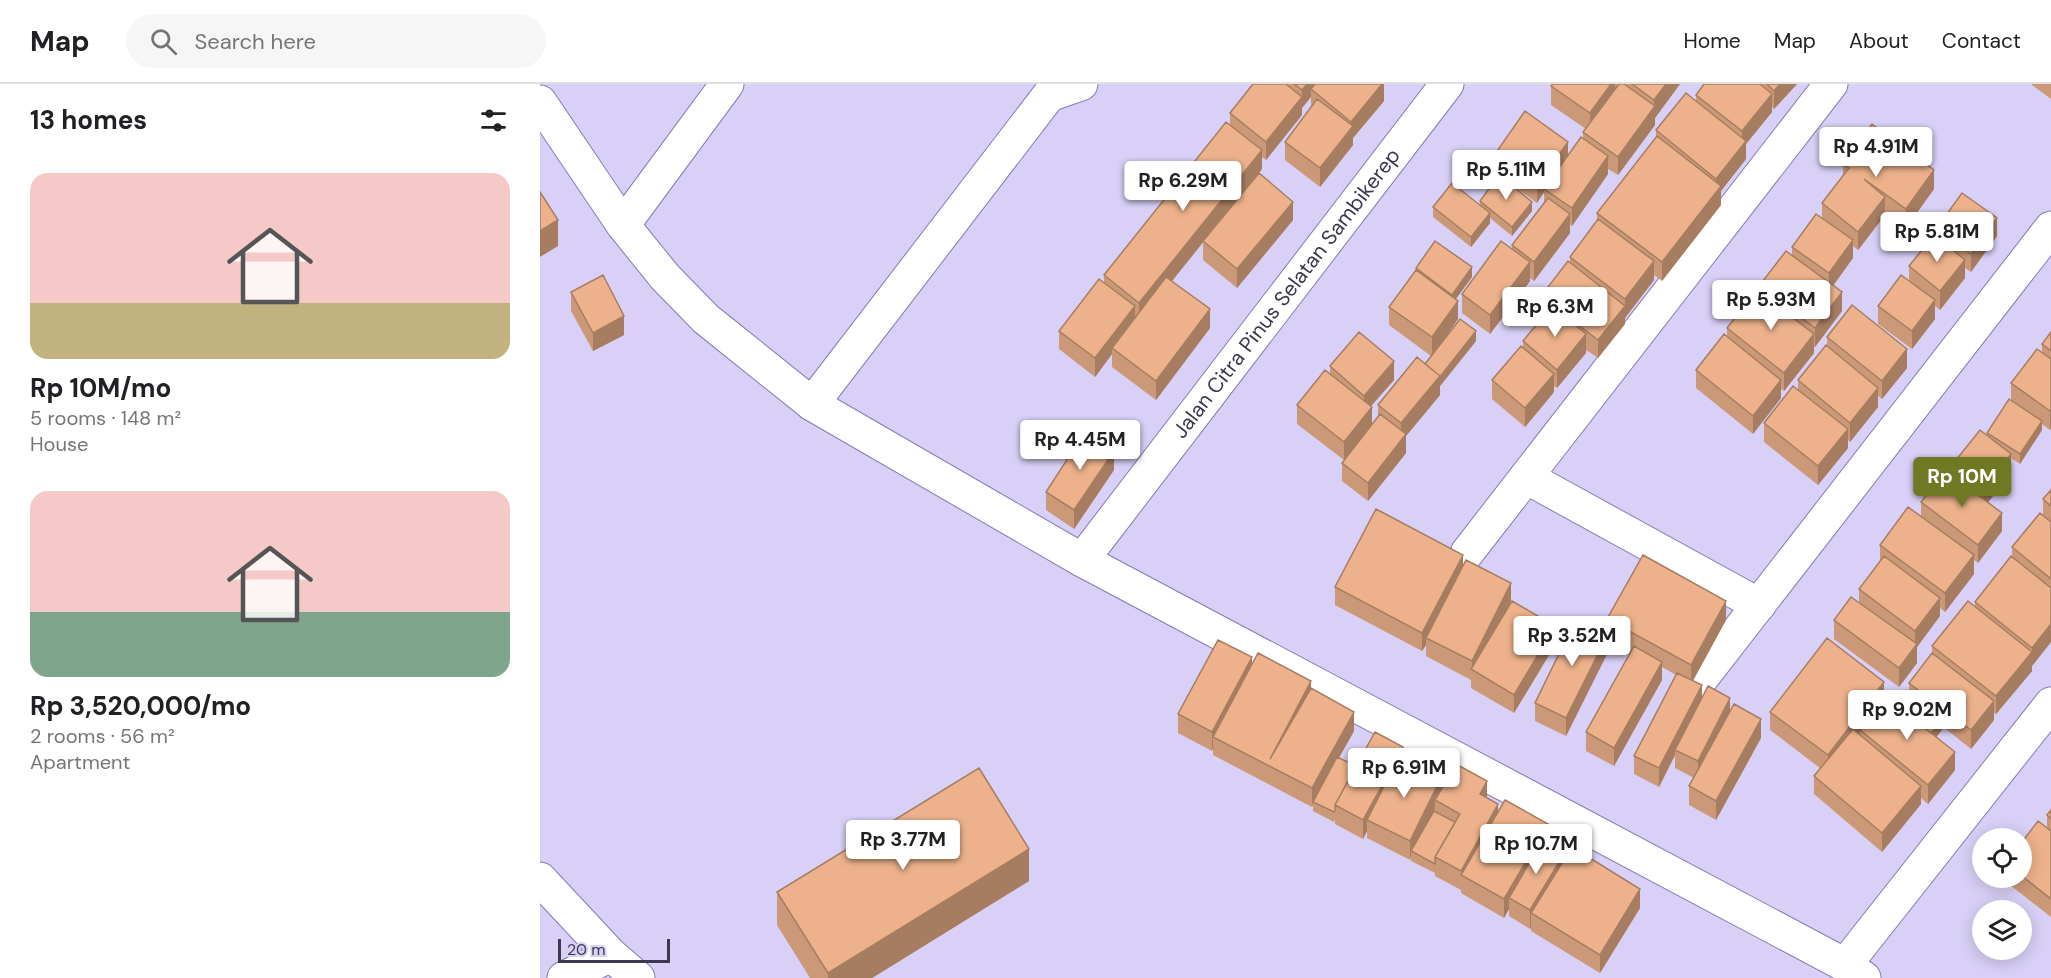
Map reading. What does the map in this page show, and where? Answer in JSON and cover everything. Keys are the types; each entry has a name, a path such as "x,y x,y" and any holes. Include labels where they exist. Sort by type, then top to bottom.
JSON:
{"street":[{"path":"623,225 726,84"},
{"path":"812,404 1049,95 1081,84"},
{"name":"Jalan Citra Pinus Selatan Sambikerep","path":"1082,560 1447,84"},
{"path":"1467,553 1831,84"},
{"path":"540,102 623,225 664,277 706,319 812,404 1082,560 1854,971 2051,704"},
{"path":"1691,692 2051,228"},
{"path":"1526,477 1759,605"},
{"path":"540,879 611,955 638,978"},
{"path":"564,978 611,955"}],"building":[{"path":"1253,84 1286,84 1302,97 1266,142 1230,113"},
{"path":"1294,84 1307,84 1302,90"},
{"path":"1315,84 1382,84 1351,122 1311,89"},
{"path":"1553,84 1611,84 1590,113 1551,86"},
{"path":"1619,84 1624,84 1655,106 1618,157 1583,132"},
{"path":"1632,84 1666,84 1654,100"},
{"path":"1704,84 1760,84 1772,94 1742,131 1696,95"},
{"path":"1767,84 1780,84 1774,91"},
{"path":"1686,93 1746,141 1716,179 1656,130"},
{"path":"1317,99 1353,126 1320,168 1285,142"},
{"path":"1525,111 1568,142 1537,184 1495,154"},
{"path":"1226,122 1262,150 1139,303 1104,275"},
{"path":"1872,124 1934,170 1906,209 1864,179 1885,197 1858,232 1822,203 1849,168 1843,164"},
{"path":"1657,136 1721,186 1662,262 1597,213"},
{"path":"1581,137 1608,156 1572,208 1544,189"},
{"path":"1259,173 1293,202 1237,269 1203,241"},
{"path":"1499,175 1532,202 1512,227 1480,201"},
{"path":"1452,183 1490,213 1471,237 1433,207"},
{"path":"540,192 558,220 540,231"},
{"path":"1962,193 1997,218 1971,254 1936,229"},
{"path":"1548,198 1570,214 1534,262 1512,245"},
{"path":"1816,214 1853,240 1829,273 1792,247"},
{"path":"1598,219 1654,261 1625,299 1570,257"},
{"path":"1934,235 1965,260 1940,291 1909,266"},
{"path":"1435,241 1472,267 1452,295 1416,268"},
{"path":"1501,241 1530,262 1490,315 1462,294"},
{"path":"1786,251 1842,292 1815,328 1759,286"},
{"path":"1568,261 1625,306 1598,340 1541,296"},
{"path":"1416,270 1458,301 1432,337 1389,307"},
{"path":"603,275 624,316 593,333 571,292"},
{"path":"1901,275 1935,300 1912,331 1878,306"},
{"path":"1166,277 1210,309 1156,381 1112,348"},
{"path":"1099,279 1135,306 1095,358 1059,331"},
{"path":"1757,290 1814,334 1784,373 1727,328"},
{"path":"1852,305 1907,349 1882,381 1827,337"},
{"path":"1552,306 1586,334 1557,370 1523,341"},
{"path":"1460,319 1476,331 1439,378 1440,376 1425,364"},
{"path":"1359,332 1394,361 1364,396 1330,366"},
{"path":"2051,332 2051,351 2042,344"},
{"path":"1724,334 1781,380 1753,416 1696,370"},
{"path":"1826,345 1878,388 1850,423 1798,380"},
{"path":"1521,346 1554,374 1525,408 1492,380"},
{"path":"2037,349 2051,359 2050,411 2011,383"},
{"path":"1417,357 1440,376 1401,423 1378,405"},
{"path":"1325,370 1372,407 1344,442 1297,405"},
{"path":"1793,386 1848,429 1818,466 1764,423"},
{"path":"2009,399 2042,421 2020,454 1987,433"},
{"path":"1380,414 1406,434 1368,483 1342,463"},
{"path":"1980,430 2011,454 1983,490 1952,465"},
{"path":"1085,432 1114,451 1074,510 1046,492"},
{"path":"1945,470 2002,513 1978,545 1921,502"},
{"path":"2051,490 2051,506 2043,499"},
{"path":"1908,507 1974,555 1945,593 1880,545"},
{"path":"1376,509 1463,555 1422,633 1335,587"},
{"path":"2040,513 2051,522 2051,579 2012,547"},
{"path":"1643,555 1726,601 1691,665 1607,619"},
{"path":"1884,556 1940,598 1915,631 1859,589"},
{"path":"2011,556 2051,588 2051,624 2032,648 1975,602"},
{"path":"1466,560 1511,583 1472,661 1426,638"},
{"path":"1851,597 1917,644 1899,668 1834,620"},
{"path":"1512,601 1555,626 1514,695 1471,669"},
{"path":"1968,601 2032,652 1996,696 1932,646"},
{"path":"1577,617 1609,632 1566,718 1535,703"},
{"path":"1827,638 1884,682 1828,755 1770,712"},
{"path":"1218,640 1252,657 1212,732 1178,714"},
{"path":"1634,646 1662,662 1614,748 1586,732"},
{"path":"1258,653 1311,681 1270,759 1311,688 1354,712 1312,788 1213,737"},
{"path":"1932,653 1994,701 1971,730 1909,683"},
{"path":"1677,673 1702,685 1659,768 1634,756"},
{"path":"1708,686 1730,698 1698,761 1675,750"},
{"path":"1907,692 1942,720 1931,733 1897,705"},
{"path":"1886,697 1955,752 1928,785 1860,730"},
{"path":"1734,704 1761,719 1716,801 1689,786"},
{"path":"1853,729 1921,786 1882,833 1814,776"},
{"path":"1375,732 1403,747 1363,820 1335,805"},
{"path":"1337,757 1356,766 1335,805 1334,812 1313,802"},
{"path":"1399,757 1441,778 1410,841 1367,820"},
{"path":"1456,764 1487,781 1480,794 1498,804 1461,871 1435,857 1460,814 1435,800"},
{"path":"979,768 1029,849 828,973 777,892"},
{"path":"1505,800 1548,824 1504,899 1461,875"},
{"path":"1434,811 1455,822 1435,857 1435,864 1411,851"},
{"path":"2038,821 2051,831 2051,899 2032,884 2032,829"},
{"path":"1542,841 1564,854 1530,910 1509,898"},
{"path":"1572,847 1640,889 1600,955 1531,913"}]}
